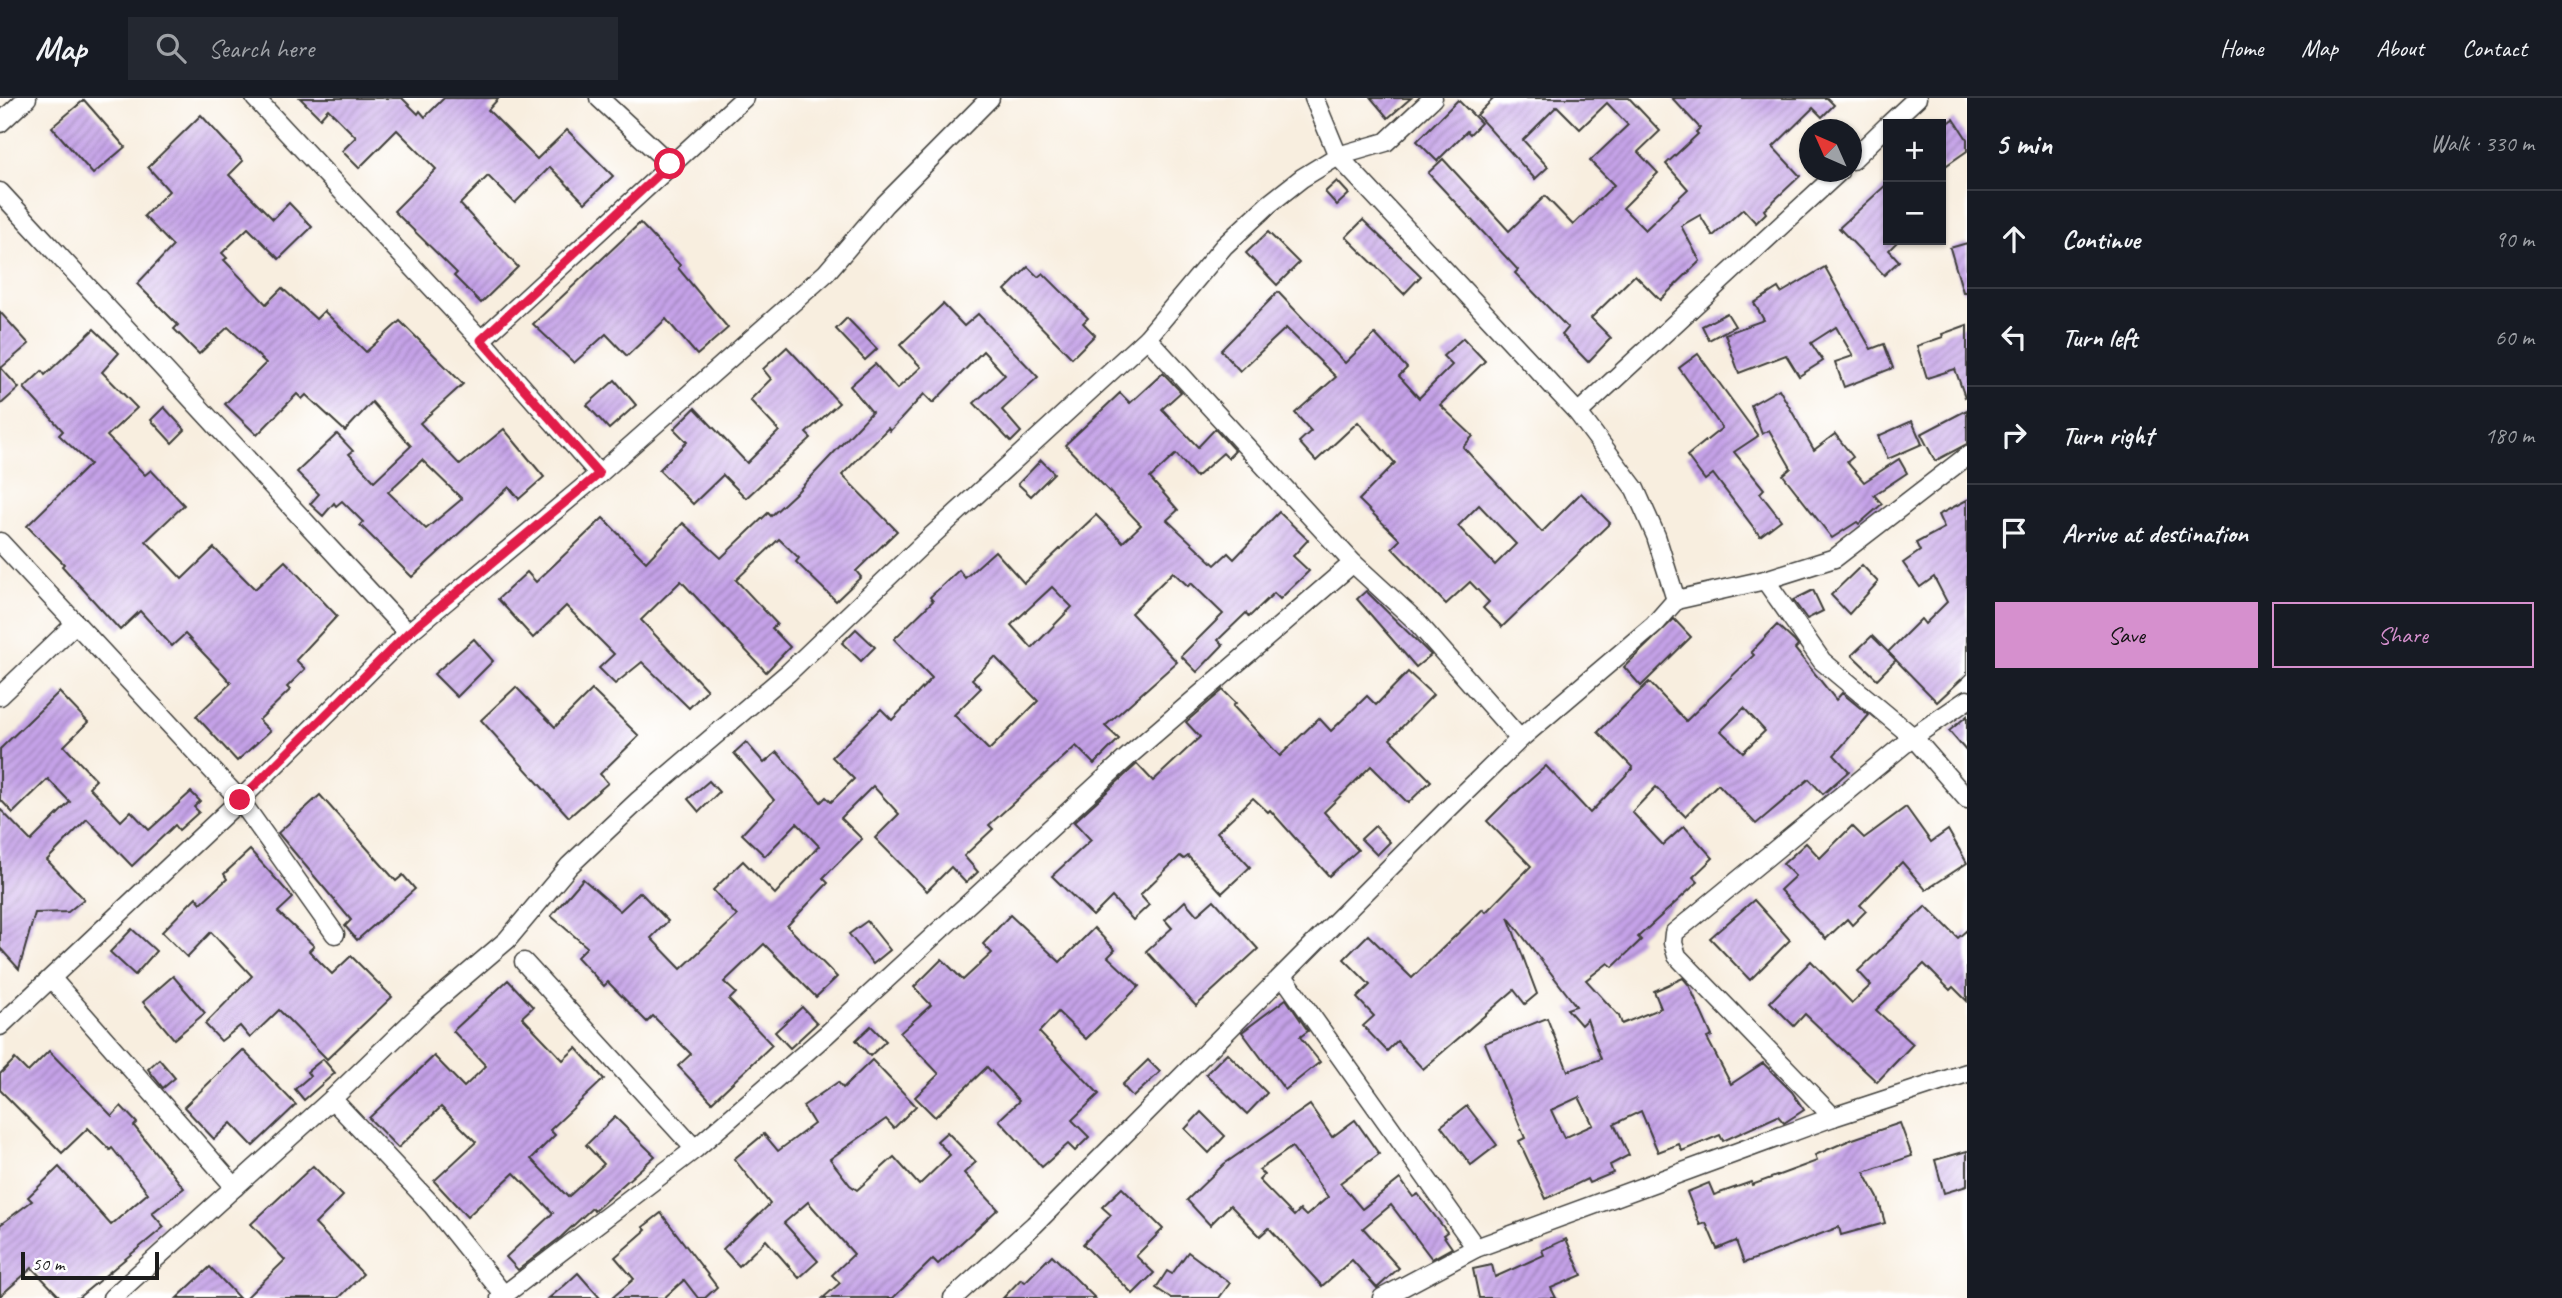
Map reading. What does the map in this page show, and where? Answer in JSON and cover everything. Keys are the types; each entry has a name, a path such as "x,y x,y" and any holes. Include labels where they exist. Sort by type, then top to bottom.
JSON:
{"street":[{"path":"0,123 27,98"},
{"path":"255,98 481,340 599,474"},
{"path":"599,98 670,164"},
{"path":"481,340 744,98"},
{"path":"0,1026 240,800 408,633 599,474 827,273 885,204 990,98"},
{"path":"1314,98 1338,156 1578,414 1635,489 1656,536 1676,600"},
{"path":"112,1298 332,1099 419,1015 507,940 569,866 639,800 788,673 926,541 1147,338 1224,246 1291,186 1338,156 1386,142 1433,98"},
{"path":"1895,119 1917,98"},
{"path":"1862,151 1883,131"},
{"path":"1578,414 1828,182"},
{"path":"0,192 408,633"},
{"path":"1147,338 1353,563 1415,620 1520,739"},
{"path":"953,1298 1034,1225 1520,739 1654,625 1676,600 1765,580 1835,558 1967,456"},
{"path":"0,542 240,800 335,934"},
{"path":"332,1099 432,1205 502,1296 695,1149 827,1034 1121,762 1353,563"},
{"path":"1765,580 1822,661 1913,737 1967,799"},
{"path":"0,696 76,623"},
{"path":"1833,1117 1677,957 1673,943 1674,933 1913,737 1967,700"},
{"path":"524,962 695,1149"},
{"path":"1283,976 1476,1248"},
{"path":"52,979 235,1187"},
{"path":"1382,1298 1476,1248 1833,1117 1967,1073"}],"building":[{"path":"300,98 402,98 418,114 420,111 425,117 444,98 499,98 488,110 537,159 567,130 613,176 585,203 550,167 515,203 488,176 460,204 518,267 481,303 454,276 457,273 394,211 436,169 397,130 359,168 342,151 356,137 328,109 320,118"},
{"path":"1371,98 1411,98 1388,118"},
{"path":"1494,98 1629,98 1660,131 1638,152 1658,173 1623,208 1645,230 1688,189 1666,164 1698,134 1696,132 1700,128 1672,98 1827,98 1834,105 1822,117 1813,108 1773,147 1799,177 1764,210 1766,213 1756,223 1743,209 1713,236 1700,215 1681,226 1700,261 1660,300 1635,275 1591,318 1611,338 1588,362 1562,335 1568,328 1515,273 1518,270 1428,173 1443,159 1509,231 1545,196 1573,225 1614,185 1590,161 1628,125 1607,103 1580,129 1557,106 1523,140 1548,167 1535,179 1477,115"},
{"path":"84,100 125,147 93,174 52,127"},
{"path":"1458,100 1481,123 1470,134 1467,131 1437,161 1417,141"},
{"path":"201,115 243,161 229,175 273,219 289,203 312,227 279,259 248,228 222,253 227,258 224,260 266,304 282,288 316,319 324,311 366,352 400,321 463,384 420,423 460,465 504,429 544,477 519,499 509,487 412,577 360,525 363,522 342,501 336,506 334,503 323,516 310,504 319,494 297,472 337,434 353,451 349,454 374,481 411,446 372,402 345,431 306,395 302,399 297,394 257,435 225,404 266,363 228,327 199,354 174,329 178,325 137,284 173,246 144,216 169,191 148,167","holes":["422,460 462,499 426,529 388,492"]},
{"path":"1954,119 1967,139 1967,151 1946,166 1946,125"},
{"path":"1337,181 1349,194 1337,205 1325,192"},
{"path":"1883,188 1883,245 1894,245 1889,250 1899,261 1884,275 1839,228"},
{"path":"1363,220 1421,276 1404,294 1346,237"},
{"path":"640,223 680,265 678,268 728,328 697,355 666,319 627,356 606,334 574,363 533,324"},
{"path":"1268,232 1299,263 1277,285 1246,253"},
{"path":"1967,243 1967,292 1963,292 1950,248"},
{"path":"1028,267 1038,277 1043,273 1088,318 1083,323 1095,335 1072,358 1005,290"},
{"path":"1825,267 1871,349 1884,344 1893,368 1844,387 1835,362 1853,356 1836,327 1811,343 1823,361 1799,376 1786,355 1739,373 1725,334 1764,320 1754,303 1778,288 1781,293"},
{"path":"1278,292 1345,363 1375,334 1407,368 1399,376 1419,398 1452,365 1443,356 1463,338 1485,361 1440,405 1473,436 1463,447 1542,532 1581,493 1610,523 1502,627 1483,608 1489,602 1470,582 1446,604 1392,548 1400,540 1359,500 1395,463 1358,422 1316,461 1299,442 1311,431 1295,413 1336,377 1286,328 1240,371 1221,350","holes":["1479,505 1516,544 1495,565 1458,526"]},
{"path":"943,304 964,326 978,314 1038,377 1002,410 1021,432 1011,442 974,403 1005,375 983,351 933,403 924,394 890,431 888,428 842,475 897,531 856,571 861,577 836,601 796,562 799,558 779,539 736,580 777,624 772,628 790,647 766,672 681,581 641,620 707,690 689,708 642,662 615,684 599,668 614,654 566,606 533,638 498,599 527,572 536,582 603,518 646,562 683,523 721,558 768,513 771,516 798,491 872,412 850,386 875,364 897,389 921,367 900,345"},
{"path":"0,312 29,344 1,368 19,388 0,405"},
{"path":"1727,313 1735,326 1709,340 1702,326"},
{"path":"847,318 877,349 865,360 836,329"},
{"path":"1967,325 1965,397 1955,369 1927,378 1917,346"},
{"path":"94,329 119,353 102,372 137,408 107,436 145,475 151,470 184,505 146,541 182,579 214,548 255,589 285,561 337,616 296,660 305,669 287,687 290,690 259,720 270,731 237,761 196,716 231,683 224,675 185,634 172,646 140,611 120,630 62,566 64,564 27,526 90,464 59,435 63,431 24,388 42,371 45,375"},
{"path":"787,347 839,403 806,433 811,438 746,498 723,475 693,504 659,470 687,442 674,429 695,408 747,463 779,431 750,400 771,379 763,369"},
{"path":"1698,354 1758,436 1734,452 1764,489 1760,493 1781,520 1760,536 1713,474 1705,480 1687,456 1722,428 1679,368"},
{"path":"1163,373 1181,392 1162,409 1198,447 1215,429 1235,451 1228,458 1223,453 1196,477 1176,454 1150,478 1178,510 1167,520 1215,565 1228,553 1234,559 1279,512 1308,540 1293,556 1309,571 1280,599 1274,593 1249,617 1246,613 1218,640 1223,645 1197,672 1181,656 1223,614 1191,583 1188,586 1173,572 1131,613 1177,662 1105,726 1119,739 1094,764 1076,746 989,825 993,829 964,856 978,872 966,883 951,867 927,891 875,838 899,814 873,786 841,818 862,839 823,878 828,883 787,926 837,977 816,997 764,944 724,982 736,993 729,1000 772,1045 712,1102 678,1066 691,1054 653,1016 647,1022 608,982 604,986 577,957 587,947 551,916 583,879 620,911 640,892 668,921 651,938 681,969 737,916 713,890 743,861 775,894 819,846 797,823 765,856 742,834 774,800 734,753 746,742 764,763 777,752 821,802 826,797 831,802 854,779 832,757 881,709 892,720 932,678 894,639 933,601 930,597 959,570 965,578 995,551 1024,583 1096,515 1123,542 1141,525 1065,445 1120,393 1130,403","holes":["1052,587 1072,607 1032,648 1011,625","995,657 1038,701 989,750 954,715 981,688 972,679"]},
{"path":"615,380 636,405 609,429 587,405"},
{"path":"1779,389 1814,450 1835,434 1853,457 1847,462 1864,482 1899,459 1907,473 1874,495 1882,504 1859,524 1857,522 1832,538 1783,475 1791,468 1769,430 1762,434 1751,405"},
{"path":"164,407 185,430 172,443 151,420"},
{"path":"1967,410 1967,444 1935,461 1921,434"},
{"path":"1912,421 1922,444 1888,459 1878,436"},
{"path":"1041,460 1054,473 1031,496 1018,484"},
{"path":"1967,500 1967,674 1937,702 1888,652 1921,619 1925,624 1947,602 1934,577 1920,587 1903,563 1920,551 1916,543 1944,528 1938,515"},
{"path":"1862,565 1878,582 1849,614 1831,595"},
{"path":"1813,590 1823,611 1807,619 1793,600"},
{"path":"1366,591 1431,655 1416,667 1357,599"},
{"path":"1674,619 1691,637 1641,686 1624,667"},
{"path":"1777,625 1798,646 1795,649 1836,700 1842,693 1869,715 1834,755 1849,771 1823,794 1809,779 1756,824 1718,784 1685,816 1656,787 1632,812 1663,845 1684,826 1713,858 1693,877 1698,882 1638,937 1641,940 1613,967 1608,963 1586,980 1619,1016 1622,1024 1661,1008 1654,991 1683,978 1689,985 1712,1036 1707,1038 1731,1084 1763,1063 1792,1092 1804,1110 1784,1123 1778,1116 1723,1141 1720,1135 1682,1151 1679,1144 1658,1152 1641,1111 1614,1124 1629,1155 1610,1165 1613,1173 1589,1183 1587,1179 1546,1199 1519,1141 1525,1138 1485,1043 1547,1018 1568,1071 1601,1059 1587,1019 1581,1025 1567,1009 1576,1006 1508,917 1537,994 1525,1004 1514,990 1423,1069 1397,1041 1387,1051 1363,1026 1374,1016 1357,998 1370,985 1344,959 1368,935 1412,978 1483,909 1486,912 1531,866 1487,821 1511,797 1546,766 1590,813 1633,768 1598,732 1649,682 1686,721 1754,655 1751,652","holes":["1744,708 1765,731 1743,752 1721,731","1579,1097 1593,1125 1564,1138 1551,1110"]},
{"path":"856,629 875,647 861,661 842,643"},
{"path":"1872,636 1896,660 1877,679 1852,655"},
{"path":"474,639 493,661 457,697 434,674"},
{"path":"1408,672 1433,695 1390,739 1431,781 1408,803 1371,766 1324,812 1358,850 1329,876 1270,810 1268,812 1253,798 1217,832 1250,867 1222,893 1188,856 1184,859 1180,856 1140,895 1149,905 1133,920 1112,897 1093,916 1052,876 1091,840 1074,822 1137,764 1153,781 1200,737 1186,722 1223,690 1236,703 1233,706 1280,756 1319,718 1331,731 1367,696 1376,705"},
{"path":"516,687 555,727 592,690 639,736 600,774 608,783 569,817 481,720"},
{"path":"59,692 88,722 64,746 96,780 89,787 121,821 131,811 149,830 191,792 200,801 194,807 199,812 179,830 175,825 132,866 87,819 47,860 84,899 68,912 35,913 19,969 0,948 0,809 31,841 70,802 48,779 13,813 0,799 0,749"},
{"path":"1967,716 1967,752 1949,731"},
{"path":"709,781 719,792 699,812 688,799"},
{"path":"320,795 396,881 403,875 415,889 357,940 345,926 351,920 278,833"},
{"path":"1906,807 1931,842 1948,830 1967,863 1926,890 1902,862 1860,905 1866,911 1852,925 1847,919 1826,939 1780,890 1795,876 1783,864 1806,843 1820,858 1852,826 1864,838"},
{"path":"1375,826 1390,842 1377,855 1361,839"},
{"path":"250,850 293,898 278,912 314,946 309,951 332,974 351,956 392,997 327,1059 279,1010 250,1038 240,1026 221,1041 205,1024 252,976 211,932 187,957 162,932 196,897 201,903 227,879 224,874"},
{"path":"1214,900 1258,949 1196,1006 1146,951 1172,928 1165,920 1185,901 1197,915"},
{"path":"1754,900 1790,940 1750,980 1710,938"},
{"path":"1926,906 1958,938 1967,930 1967,1001 1953,987 1950,990 1924,964 1876,1010 1913,1044 1877,1082 1805,1014 1794,1026 1770,1002 1811,961 1852,1003 1871,985 1858,971"},
{"path":"1010,915 1060,962 1094,928 1115,950 1108,957 1139,986 1086,1039 1058,1012 1039,1032 1099,1094 1072,1120 1089,1137 1075,1151 1068,1144 1042,1167 999,1120 1019,1101 987,1067 935,1117 915,1097 939,1074 900,1033 931,1005 914,987 942,959 963,980 992,953 983,944"},
{"path":"867,921 890,950 873,964 849,934"},
{"path":"132,929 156,951 135,975 110,952"},
{"path":"173,976 205,1013 174,1039 143,1002"},
{"path":"508,980 533,1007 522,1017 563,1060 576,1048 604,1079 550,1130 555,1135 531,1159 568,1197 604,1164 586,1145 615,1117 655,1156 594,1211 592,1208 561,1237 518,1270 506,1257 553,1213 514,1173 467,1217 434,1181 476,1142 441,1107 398,1148 369,1118 434,1056 464,1087 486,1066 453,1031"},
{"path":"1286,999 1308,1031 1300,1037 1320,1062 1285,1090 1242,1032"},
{"path":"802,1007 817,1023 790,1048 775,1032"},
{"path":"871,1026 886,1041 870,1056 856,1040"},
{"path":"243,1050 296,1105 253,1146 231,1123 214,1139 184,1107"},
{"path":"49,1051 112,1116 121,1106 137,1123 134,1126 184,1188 152,1213 164,1227 78,1298 61,1298 32,1268 0,1296 0,1225 32,1201 28,1197 59,1167 111,1225 148,1193 112,1148 110,1150 88,1128 62,1153 0,1090 0,1074 15,1059 28,1072"},
{"path":"1227,1053 1267,1093 1247,1114 1206,1074"},
{"path":"159,1059 175,1078 163,1088 148,1069"},
{"path":"323,1059 335,1073 304,1100 295,1089 310,1076 307,1072"},
{"path":"872,1060 916,1106 894,1128 886,1119 830,1159 850,1185 857,1190 894,1157 919,1185 950,1155 937,1141 947,1132 976,1162 964,1173 998,1209 938,1264 933,1259 893,1298 823,1298 840,1283 832,1275 854,1254 808,1202 784,1223 818,1261 799,1278 766,1240 739,1266 723,1249 770,1204 734,1159 764,1134 778,1151 814,1124 803,1106 838,1082 843,1088"},
{"path":"1148,1060 1160,1072 1133,1097 1122,1085"},
{"path":"1310,1105 1332,1137 1355,1120 1379,1154 1340,1183 1362,1209 1400,1179 1413,1197 1418,1194 1447,1232 1443,1235 1452,1248 1432,1259 1391,1205 1363,1228 1399,1268 1377,1288 1352,1260 1322,1286 1269,1228 1260,1236 1230,1205 1210,1225 1187,1200 1224,1164","holes":["1292,1147 1328,1197 1306,1216 1300,1210 1294,1216 1259,1180 1264,1175 1259,1170"]},
{"path":"1467,1106 1497,1145 1471,1165 1441,1126"},
{"path":"1201,1112 1225,1136 1209,1153 1185,1129"},
{"path":"1900,1123 1912,1156 1864,1172 1878,1198 1885,1223 1841,1235 1839,1227 1744,1263 1736,1241 1717,1249 1706,1223 1700,1225 1687,1192 1709,1183 1714,1195 1751,1182 1752,1185 1817,1161 1815,1155 1850,1140"},
{"path":"1967,1151 1967,1186 1944,1193 1935,1160"},
{"path":"313,1166 343,1196 315,1224 363,1274 339,1298 246,1298 285,1260 251,1224"},
{"path":"1122,1188 1163,1229 1136,1256 1154,1273 1133,1294 1083,1244 1111,1215 1102,1207"},
{"path":"661,1213 717,1287 705,1298 698,1298 684,1280 664,1298 612,1298 634,1279 615,1257 646,1230 643,1227"},
{"path":"1566,1239 1582,1275 1551,1288 1556,1298 1479,1298 1473,1269 1492,1265 1495,1277 1544,1255 1542,1250"},
{"path":"1188,1252 1230,1283 1219,1298 1171,1298 1156,1288 1167,1271 1172,1274"},
{"path":"1052,1255 1095,1298 1003,1298 1021,1279 1025,1282"},
{"path":"210,1267 239,1298 177,1298"},
{"path":"578,1273 600,1298 549,1298 565,1285"}],"route":[{"path":"240,800 408,633 599,474 481,340 670,164"}]}
